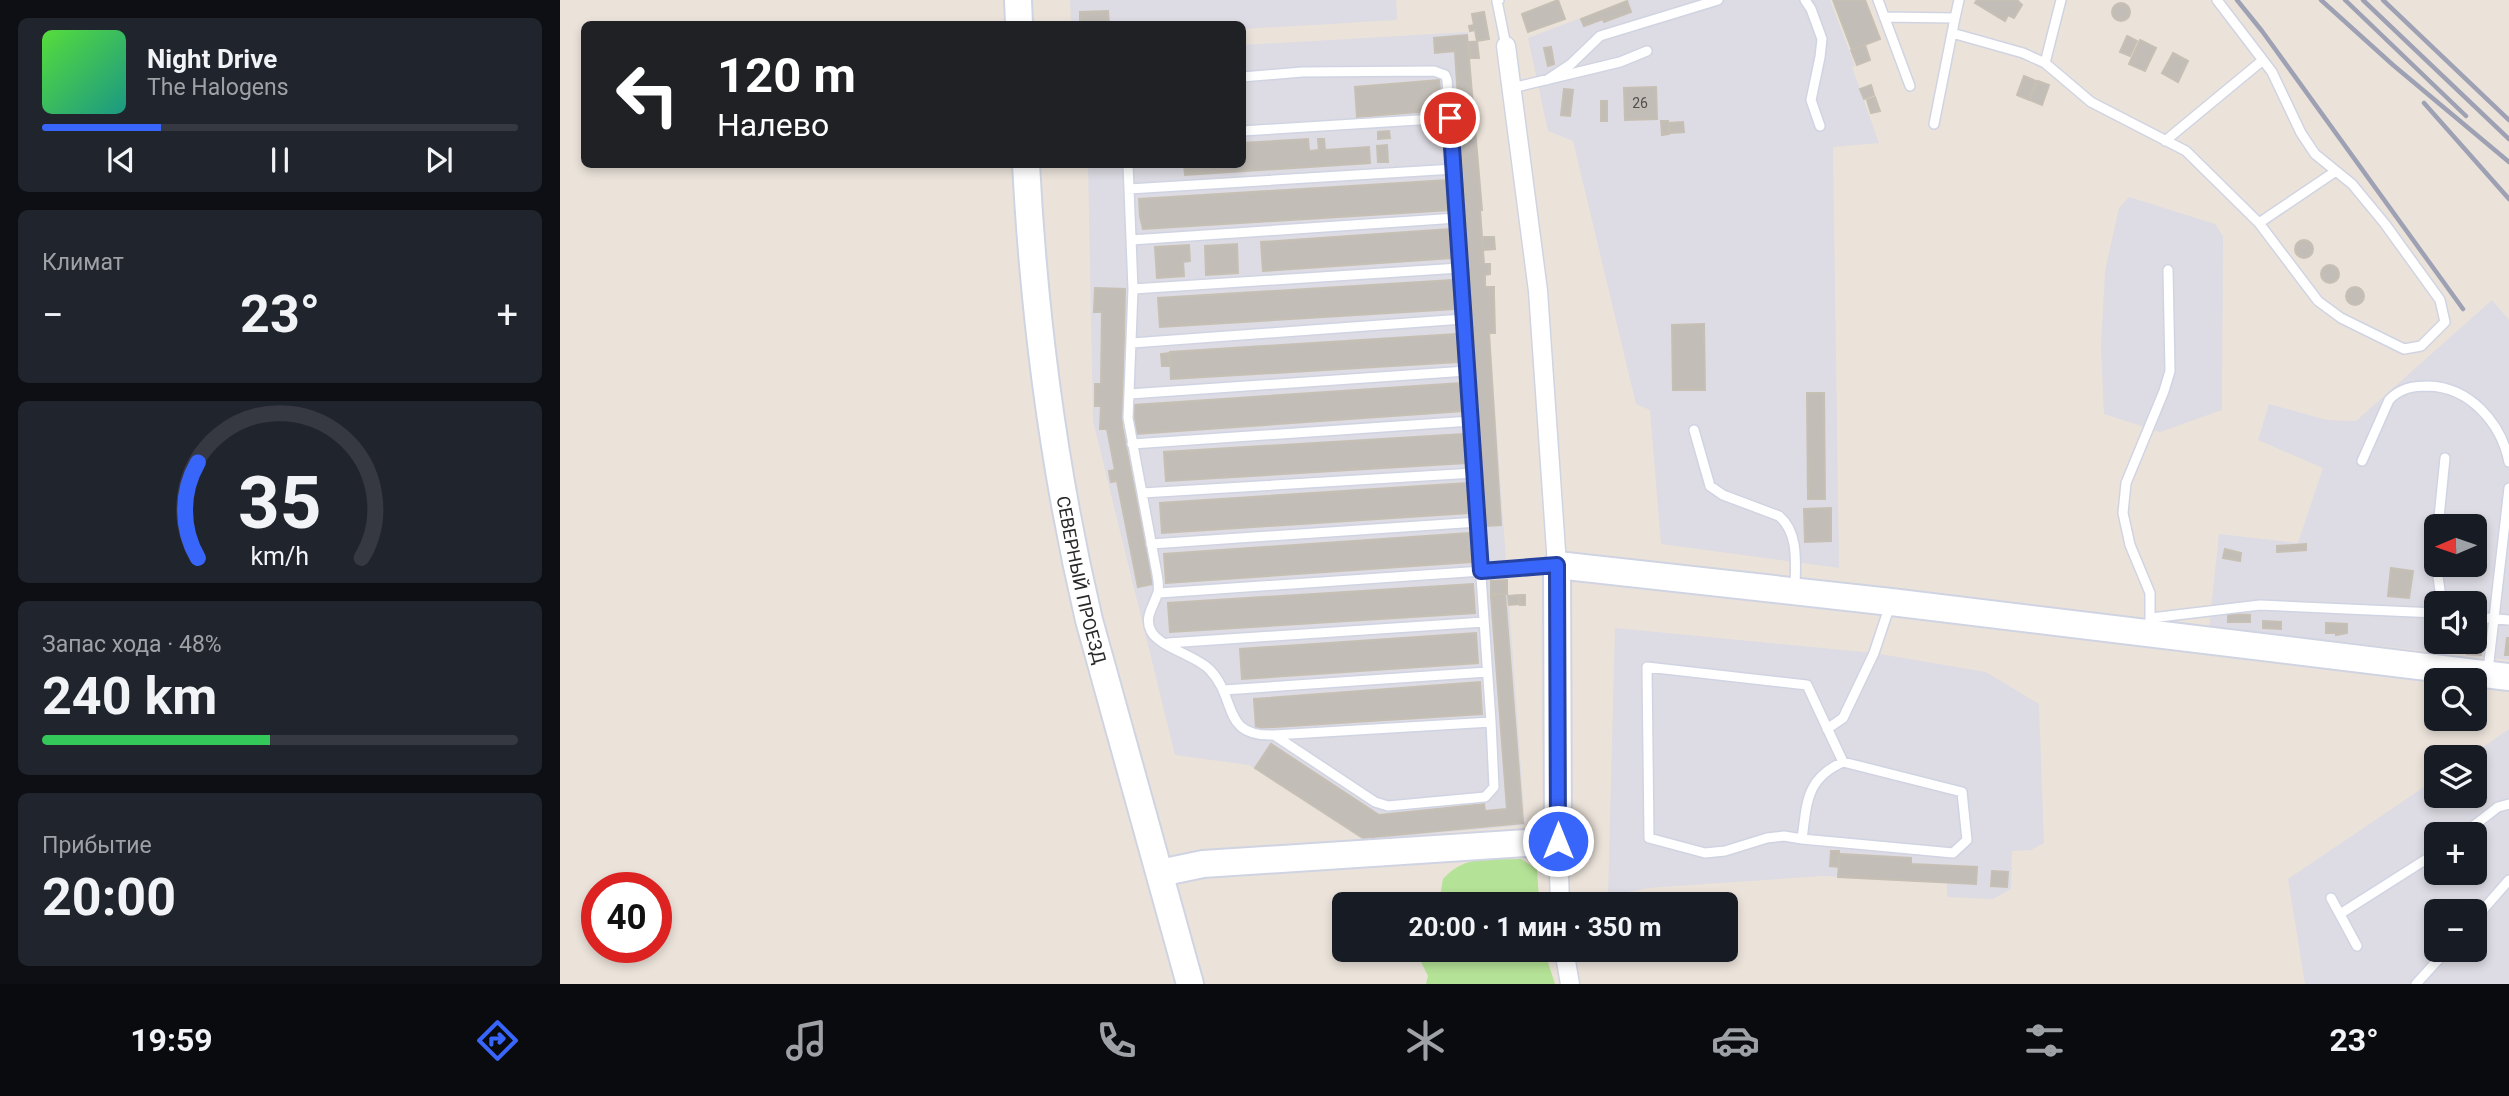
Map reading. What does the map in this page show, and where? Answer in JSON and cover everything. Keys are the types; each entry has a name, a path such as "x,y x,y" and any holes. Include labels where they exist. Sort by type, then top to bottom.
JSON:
{"street":[{"path":"1018,0 1019,21"},
{"path":"1506,46 1538,291 1557,565 1560,892"},
{"name":"СЕВЕРНЫЙ ПРОЕЗД","path":"1026,168 1042,340 1056,457 1068,522 1089,620 1191,984"},
{"path":"1557,565 1891,602 2150,625 2498,676"},
{"path":"1160,873 1203,864 1558,841"},
{"path":"1566,962 1570,984"}],"lane":[{"path":"1498,0 1506,46"},
{"path":"1547,80 1571,64 1600,36 1718,0"},
{"path":"1805,0 1822,39 1811,100 1820,127"},
{"path":"1878,0 1910,86"},
{"path":"1934,124 1959,0"},
{"path":"2045,64 2061,0"},
{"path":"1952,33 2023,53 2045,64 2091,102 2186,152 2259,223 2318,301 2340,317 2404,349 2421,346 2445,322 2440,300 2385,224 2352,184 2315,154 2301,133 2272,72 2217,0"},
{"path":"1884,17 1955,18"},
{"path":"1512,88 1620,62 1647,51"},
{"path":"2165,141 2263,60"},
{"path":"1246,77 1302,72 1434,71 1445,75 1447,80 1494,787 1490,793 1479,798 1388,806 1375,803 1274,735"},
{"path":"1246,131 1450,118"},
{"path":"1128,168 1133,289 1128,418 1158,593 1148,622 1154,636 1211,670 1224,690 1233,716 1245,731 1259,736 1491,722"},
{"path":"1129,189 1454,169"},
{"path":"2259,223 2336,171"},
{"path":"1131,240 1457,219"},
{"path":"1133,289 1460,268"},
{"path":"2168,270 2170,371 2123,497 2126,533 2150,593 2150,625 2260,605 2424,612"},
{"path":"1132,343 1464,319"},
{"path":"1129,394 1467,371"},
{"path":"2362,461 2383,409 2394,394 2415,386 2437,386 2460,393 2482,410 2500,435 2509,462"},
{"path":"1132,444 1471,421"},
{"path":"1694,430 1710,486 1723,495 1779,516 1786,522 1794,542 1796,592"},
{"path":"2439,514 2445,458"},
{"path":"1142,493 1474,473"},
{"path":"2498,676 2494,619 2509,488"},
{"path":"1151,544 1478,522"},
{"path":"1158,593 1557,565"},
{"path":"1827,729 1843,719 1874,653 1891,602"},
{"path":"2487,618 2509,620"},
{"path":"1165,643 1484,622"},
{"path":"1802,838 1805,804 1812,787 1833,766 1843,762 1962,792 1966,840 1953,853 1802,838 1784,836 1767,838 1731,850 1705,853 1649,838 1647,667 1807,685 1843,762"},
{"path":"1224,690 1488,672"},
{"path":"2479,822 2498,807 2509,804"},
{"path":"2340,914 2424,861"},
{"path":"2487,905 2509,880"},
{"path":"2331,898 2357,946"},
{"path":"2416,984 2436,962"}],"shaded area":[{"path":"1070,0 1396,0 1397,20 1246,29 1246,21 1071,21"},
{"path":"1628,0 1830,0 1855,66 1852,67 1879,143 1833,147 1839,568 1661,544 1650,410 1636,404 1573,141 1548,131 1528,38"},
{"path":"1468,32 1525,825 1363,840 1249,765 1175,755 1093,421 1088,168 1246,168 1246,45"},
{"path":"2129,197 2215,224 2223,236 2222,410 2160,432 2104,414 2101,346 2105,271 2119,208"},
{"path":"2492,300 2509,320 2509,660 2454,654 2487,654 2487,591 2424,591 2424,651 2209,627 2219,534 2298,543 2323,468 2258,440 2269,404 2327,420 2356,421"},
{"path":"1615,628 1874,653 1986,672 2039,704 2044,843 2031,850 2012,851 2011,889 1993,899 1947,897 1947,882 1822,876 1608,892"},
{"path":"2509,729 2509,984 2305,984 2288,879 2424,787 2424,808 2487,808 2486,745"}],"green space":[{"path":"1488,859 1521,859 1537,869 1538,892 1441,892 1443,879 1460,865"},
{"path":"1421,962 1548,962 1555,984 1426,984 1428,976"}],"building":[{"path":"1558,0 1565,19 1528,32 1522,14"},
{"path":"1833,0 1865,0 1880,39 1852,50"},
{"path":"1977,0 2017,0 2022,5 2014,18 2008,15 2005,21 1975,3"},
{"path":"1627,1 1631,12 1584,26 1581,19"},
{"path":"2117,3 2125,3 2130,12 2128,19 2117,21 2112,16 2112,8"},
{"path":"1108,11 1109,21 1080,21 1080,12"},
{"path":"1484,12 1489,39 1477,41 1475,30 1470,31 1469,26 1474,25 1472,14"},
{"path":"1467,35 1484,264 1490,264 1490,274 1485,275 1485,287 1494,287 1495,333 1489,333 1501,525 1485,526 1455,51 1435,53 1434,38"},
{"path":"2127,36 2137,41 2130,56 2120,52"},
{"path":"2140,40 2156,48 2145,71 2129,64"},
{"path":"1477,41 1479,58 1471,58 1469,42"},
{"path":"1865,45 1870,60 1857,65 1851,50"},
{"path":"1551,47 1554,64 1548,66 1544,48"},
{"path":"2173,53 2188,61 2178,82 2162,73"},
{"path":"2024,76 2036,81 2029,100 2017,95"},
{"path":"1439,80 1442,110 1357,117 1355,87"},
{"path":"2038,81 2049,85 2042,105 2030,100"},
{"path":"1871,85 1874,95 1864,99 1860,89"},
{"path":"1656,87 1657,119 1625,120 1624,88"},
{"path":"1564,89 1573,90 1570,116 1561,115"},
{"path":"1875,97 1880,111 1871,113 1867,100"},
{"path":"1601,101 1607,101 1607,121 1601,121"},
{"path":"1661,121 1668,121 1669,134 1662,135"},
{"path":"1683,122 1684,132 1670,133 1669,123"},
{"path":"1389,131 1390,138 1378,139 1378,132"},
{"path":"1308,139 1309,151 1319,150 1318,139 1324,139 1325,150 1369,147 1370,163 1185,175 1184,168 1246,168 1246,143"},
{"path":"1387,145 1388,162 1378,162 1377,146"},
{"path":"1448,180 1450,210 1143,229 1140,216 1139,199"},
{"path":"1450,229 1452,258 1263,271 1261,242"},
{"path":"1483,237 1494,237 1495,249 1484,250"},
{"path":"2300,240 2308,240 2313,249 2311,256 2300,258 2295,253 2295,245"},
{"path":"1237,244 1238,273 1206,275 1205,246"},
{"path":"1189,245 1190,261 1183,262 1184,276 1157,278 1155,247"},
{"path":"2326,265 2334,265 2339,274 2337,281 2326,283 2321,278 2321,270"},
{"path":"1452,280 1454,309 1160,327 1158,298"},
{"path":"2351,287 2359,287 2364,296 2362,303 2351,305 2346,300 2346,292"},
{"path":"1095,288 1125,289 1122,426 1153,584 1138,587 1117,481 1111,482 1109,471 1115,470 1107,429 1100,429 1101,406 1095,406 1095,384 1101,384 1102,312 1094,312"},
{"path":"1704,324 1705,390 1673,390 1672,325"},
{"path":"1456,334 1458,362 1171,379 1170,352"},
{"path":"1169,353 1170,366 1162,366 1161,354"},
{"path":"1461,383 1463,411 1136,434 1134,405"},
{"path":"1807,393 1824,393 1825,499 1808,499"},
{"path":"1464,434 1466,463 1166,481 1164,452"},
{"path":"1467,483 1469,513 1162,533 1160,503"},
{"path":"1831,508 1831,541 1805,542 1804,509"},
{"path":"1469,533 1471,562 1166,583 1164,554"},
{"path":"2306,544 2306,550 2277,552 2277,546"},
{"path":"2225,549 2241,553 2240,561 2223,558"},
{"path":"2391,568 2413,571 2409,598 2388,596"},
{"path":"1507,580 1507,594 1491,594 1491,581"},
{"path":"1473,584 1475,613 1170,632 1168,603"},
{"path":"1505,594 1523,823 1363,838 1255,768 1271,744 1379,815 1484,804 1485,811 1507,809 1491,596"},
{"path":"1519,595 1519,604 1509,605 1508,596"},
{"path":"1520,595 1525,595 1525,605 1520,605"},
{"path":"2228,614 2250,615 2250,622 2228,622"},
{"path":"2263,621 2281,622 2281,629 2263,628"},
{"path":"2326,623 2347,624 2347,633 2326,633"},
{"path":"1476,633 1478,663 1242,679 1240,649"},
{"path":"2507,638 2509,655 2505,655"},
{"path":"1480,682 1482,714 1256,728 1254,699"},
{"path":"1831,851 1839,851 1839,867 1830,866"},
{"path":"1840,854 1911,858 1911,864 1977,867 1976,884 1838,877"},
{"path":"1992,871 2008,872 2007,887 1991,886"}],"railway":[{"path":"2237,0 2463,309"},
{"path":"2321,0 2393,65 2509,162"},
{"path":"2345,0 2466,116"},
{"path":"2363,0 2509,139"},
{"path":"2383,0 2509,120"},
{"path":"2424,103 2509,199"}],"route":[{"path":"1450,118 1481,571 1557,565 1558,841"}]}
